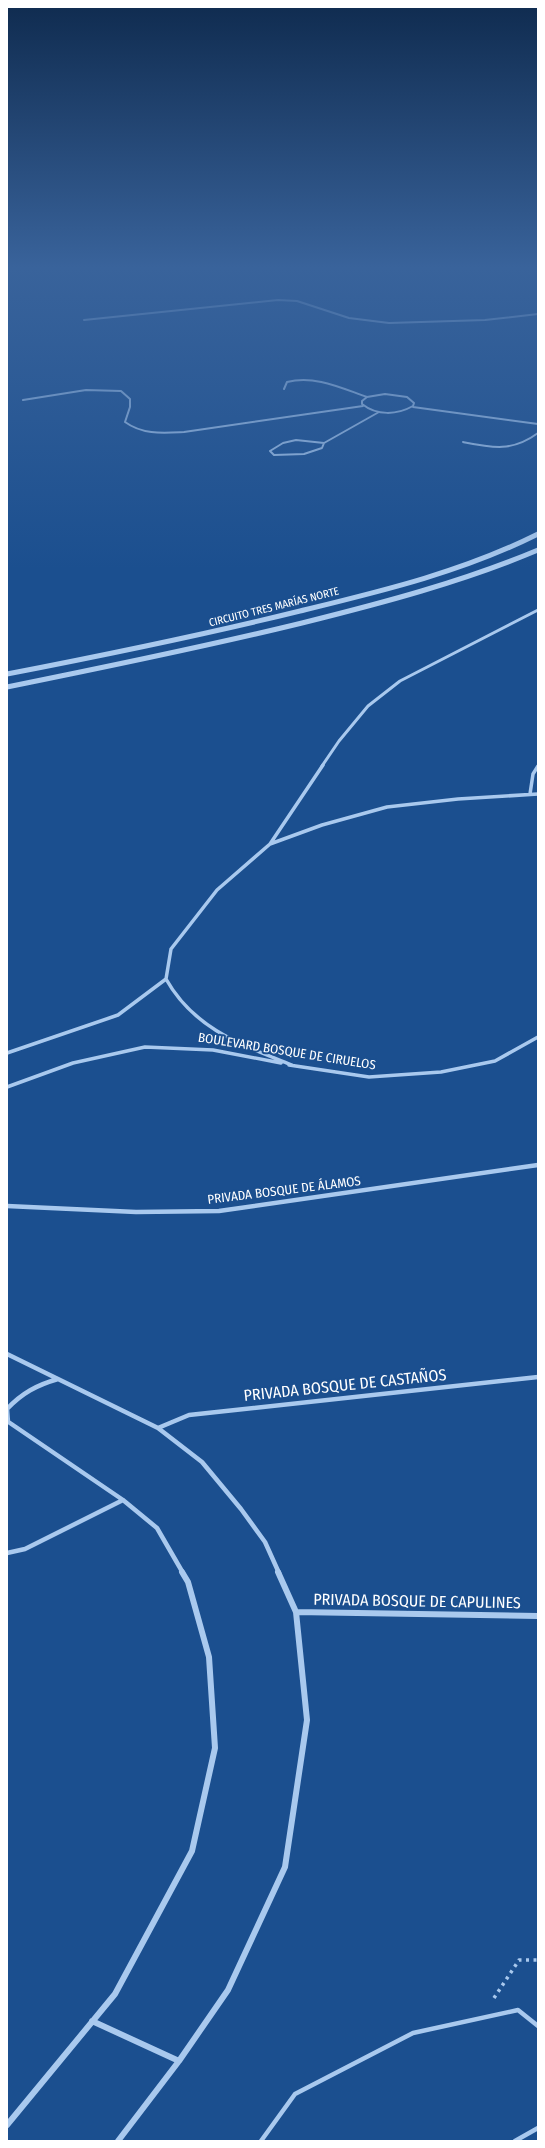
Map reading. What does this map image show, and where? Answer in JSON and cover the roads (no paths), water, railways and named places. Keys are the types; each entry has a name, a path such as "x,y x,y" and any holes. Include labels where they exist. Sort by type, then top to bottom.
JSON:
{"street":[{"path":"284,388 287,382 298,378 309,379 368,397"},
{"path":"23,400 83,392 111,390 122,391 130,398 130,407 125,422 132,428 145,432 160,433 184,432 363,406 379,412 404,411 413,407 538,424"},
{"path":"363,406 362,401 368,397 385,394 412,400 414,403 413,407"},
{"path":"324,443 305,439 289,439 279,443 270,451 274,455 304,454 322,448 324,443 379,412"},
{"path":"462,442 507,448 519,446 538,433"},
{"name":"CIRCUITO TRES MARÍAS NORTE","path":"7,674 123,652 255,622 411,583 480,562 538,534"},
{"name":"CIRCUITO TRES MARÍAS NORTE","path":"7,687 130,662 389,601 474,576 538,550"},
{"path":"292,1065 229,1038 203,1021 180,1001 166,979 171,949 217,890 270,844 338,741 368,706 400,681 538,610"},
{"path":"123,652 130,662"},
{"path":"530,794 533,774 538,766"},
{"path":"270,844 322,824 387,807 458,799 538,794"},
{"path":"7,1053 118,1015 166,979"},
{"name":"BOULEVARD BOSQUE DE CIRUELOS","path":"7,1087 35,1075 92,1058 143,1047 187,1047 234,1052 292,1065 370,1077 441,1072 496,1061 538,1037"},
{"name":"PRIVADA BOSQUE DE ÁLAMOS","path":"7,1206 136,1212 219,1211 538,1165"},
{"path":"7,1354 158,1428 202,1462 241,1509 265,1542 296,1612 307,1720 285,1867 228,1990 179,2061 118,2141"},
{"name":"PRIVADA BOSQUE DE CASTAÑOS","path":"158,1428 189,1415 538,1377"},
{"path":"7,2125 115,1994 192,1851 215,1748 209,1657 188,1582 158,1528 124,1500 8,1421 8,1409 20,1395 38,1384 58,1379"},
{"path":"7,1553 25,1549 124,1500"},
{"name":"PRIVADA BOSQUE DE CAPULINES","path":"296,1612 538,1616"},
{"path":"92,2021 179,2061"}],"lane":[{"path":"261,2141 295,2094 413,2033 518,2010 538,2026"},
{"path":"515,2141 538,2128"}]}
